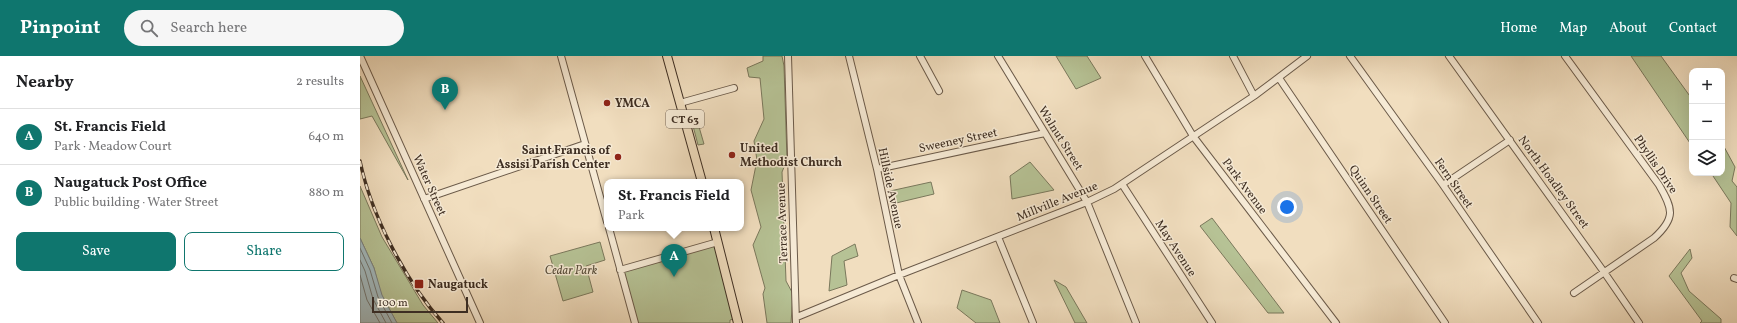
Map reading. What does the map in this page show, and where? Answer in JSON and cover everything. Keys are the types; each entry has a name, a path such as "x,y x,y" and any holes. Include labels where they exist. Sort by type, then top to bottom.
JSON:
{"main road":[{"name":"CT 63","path":"667,56 701,179"},
{"path":"715,231 738,323"}],"street":[{"name":"Water Street","path":"360,56 480,323"},
{"path":"561,56 604,211"},
{"name":"Terrace Avenue","path":"788,56 796,320"},
{"path":"920,56 939,91"},
{"name":"Walnut Street","path":"998,56 1087,202 1136,323"},
{"name":"Park Avenue","path":"1145,56 1193,136 1336,323"},
{"path":"1233,56 1254,96"},
{"name":"Millville Avenue","path":"796,320 899,275 1087,202 1122,184 1254,96 1307,56"},
{"name":"Fern Street","path":"1350,56 1443,185 1538,323"},
{"name":"North Hoadley Street","path":"1449,56 1639,323"},
{"name":"Phyllis Drive","path":"1565,56 1659,185 1669,203 1670,216 1665,228 1654,238 1574,293"},
{"name":"Hillside Avenue","path":"851,57 877,169 899,275 918,323"},
{"name":"Quinn Street","path":"1279,78 1445,323"},
{"path":"680,103 734,88"},
{"name":"Sweeney Street","path":"877,169 1045,133"},
{"path":"1443,185 1510,140"},
{"path":"424,199 585,144"},
{"name":"May Avenue","path":"1122,184 1212,323"},
{"path":"610,231 635,323"},
{"path":"998,237 1033,323"},
{"path":"620,270 718,242"}],"green space":[{"path":"763,56 782,56 784,66 787,160 782,172 786,281 793,294 791,323 767,323 763,294 765,288 753,245 761,227 751,190 757,160 754,141 764,119 760,78 749,77 747,68 763,61"},
{"path":"1056,56 1087,56 1101,78 1076,89"},
{"path":"1631,56 1661,56 1689,95 1689,142"},
{"path":"360,76 408,180 372,116 360,119"},
{"path":"697,120 704,144 698,145 692,122"},
{"path":"1725,149 1735,167 1732,181 1737,187 1737,236 1730,227 1731,203 1713,176 1725,176"},
{"path":"1030,162 1054,190 1012,199 1010,176"},
{"path":"931,182 934,194 892,204 890,191"},
{"path":"360,186 382,237 423,305 438,323 397,323 381,295 374,268 360,238"},
{"path":"1212,218 1284,313 1268,313 1200,226"},
{"name":"Cedar Park","path":"600,242 605,260 586,266 593,292 563,301 550,256"},
{"path":"718,242 737,318 730,320 730,323 634,323 620,269"},
{"path":"855,244 858,256 844,261 847,285 829,291 832,256"},
{"path":"1690,249 1692,258 1681,273 1689,291 1721,319 1721,323 1700,323 1702,321 1669,276"},
{"path":"1054,280 1066,287 1087,323 1075,323"},
{"path":"962,290 991,300 1000,323 976,323 957,308"}],"water":[{"path":"360,238 374,268 382,295 397,323 360,323"}],"railway":[{"path":"360,161 372,203 392,247 416,288 443,323"}],"place":[{"name":"YMCA","path":"607,103"},
{"name":"Naugatuck Post Office","path":"445,110"},
{"name":"United Methodist Church","path":"732,155"},
{"name":"Saint Francis of Assisi Parish Center","path":"618,157"},
{"name":"St. Francis Field","path":"674,277"},
{"name":"Naugatuck","path":"419,284"}]}
